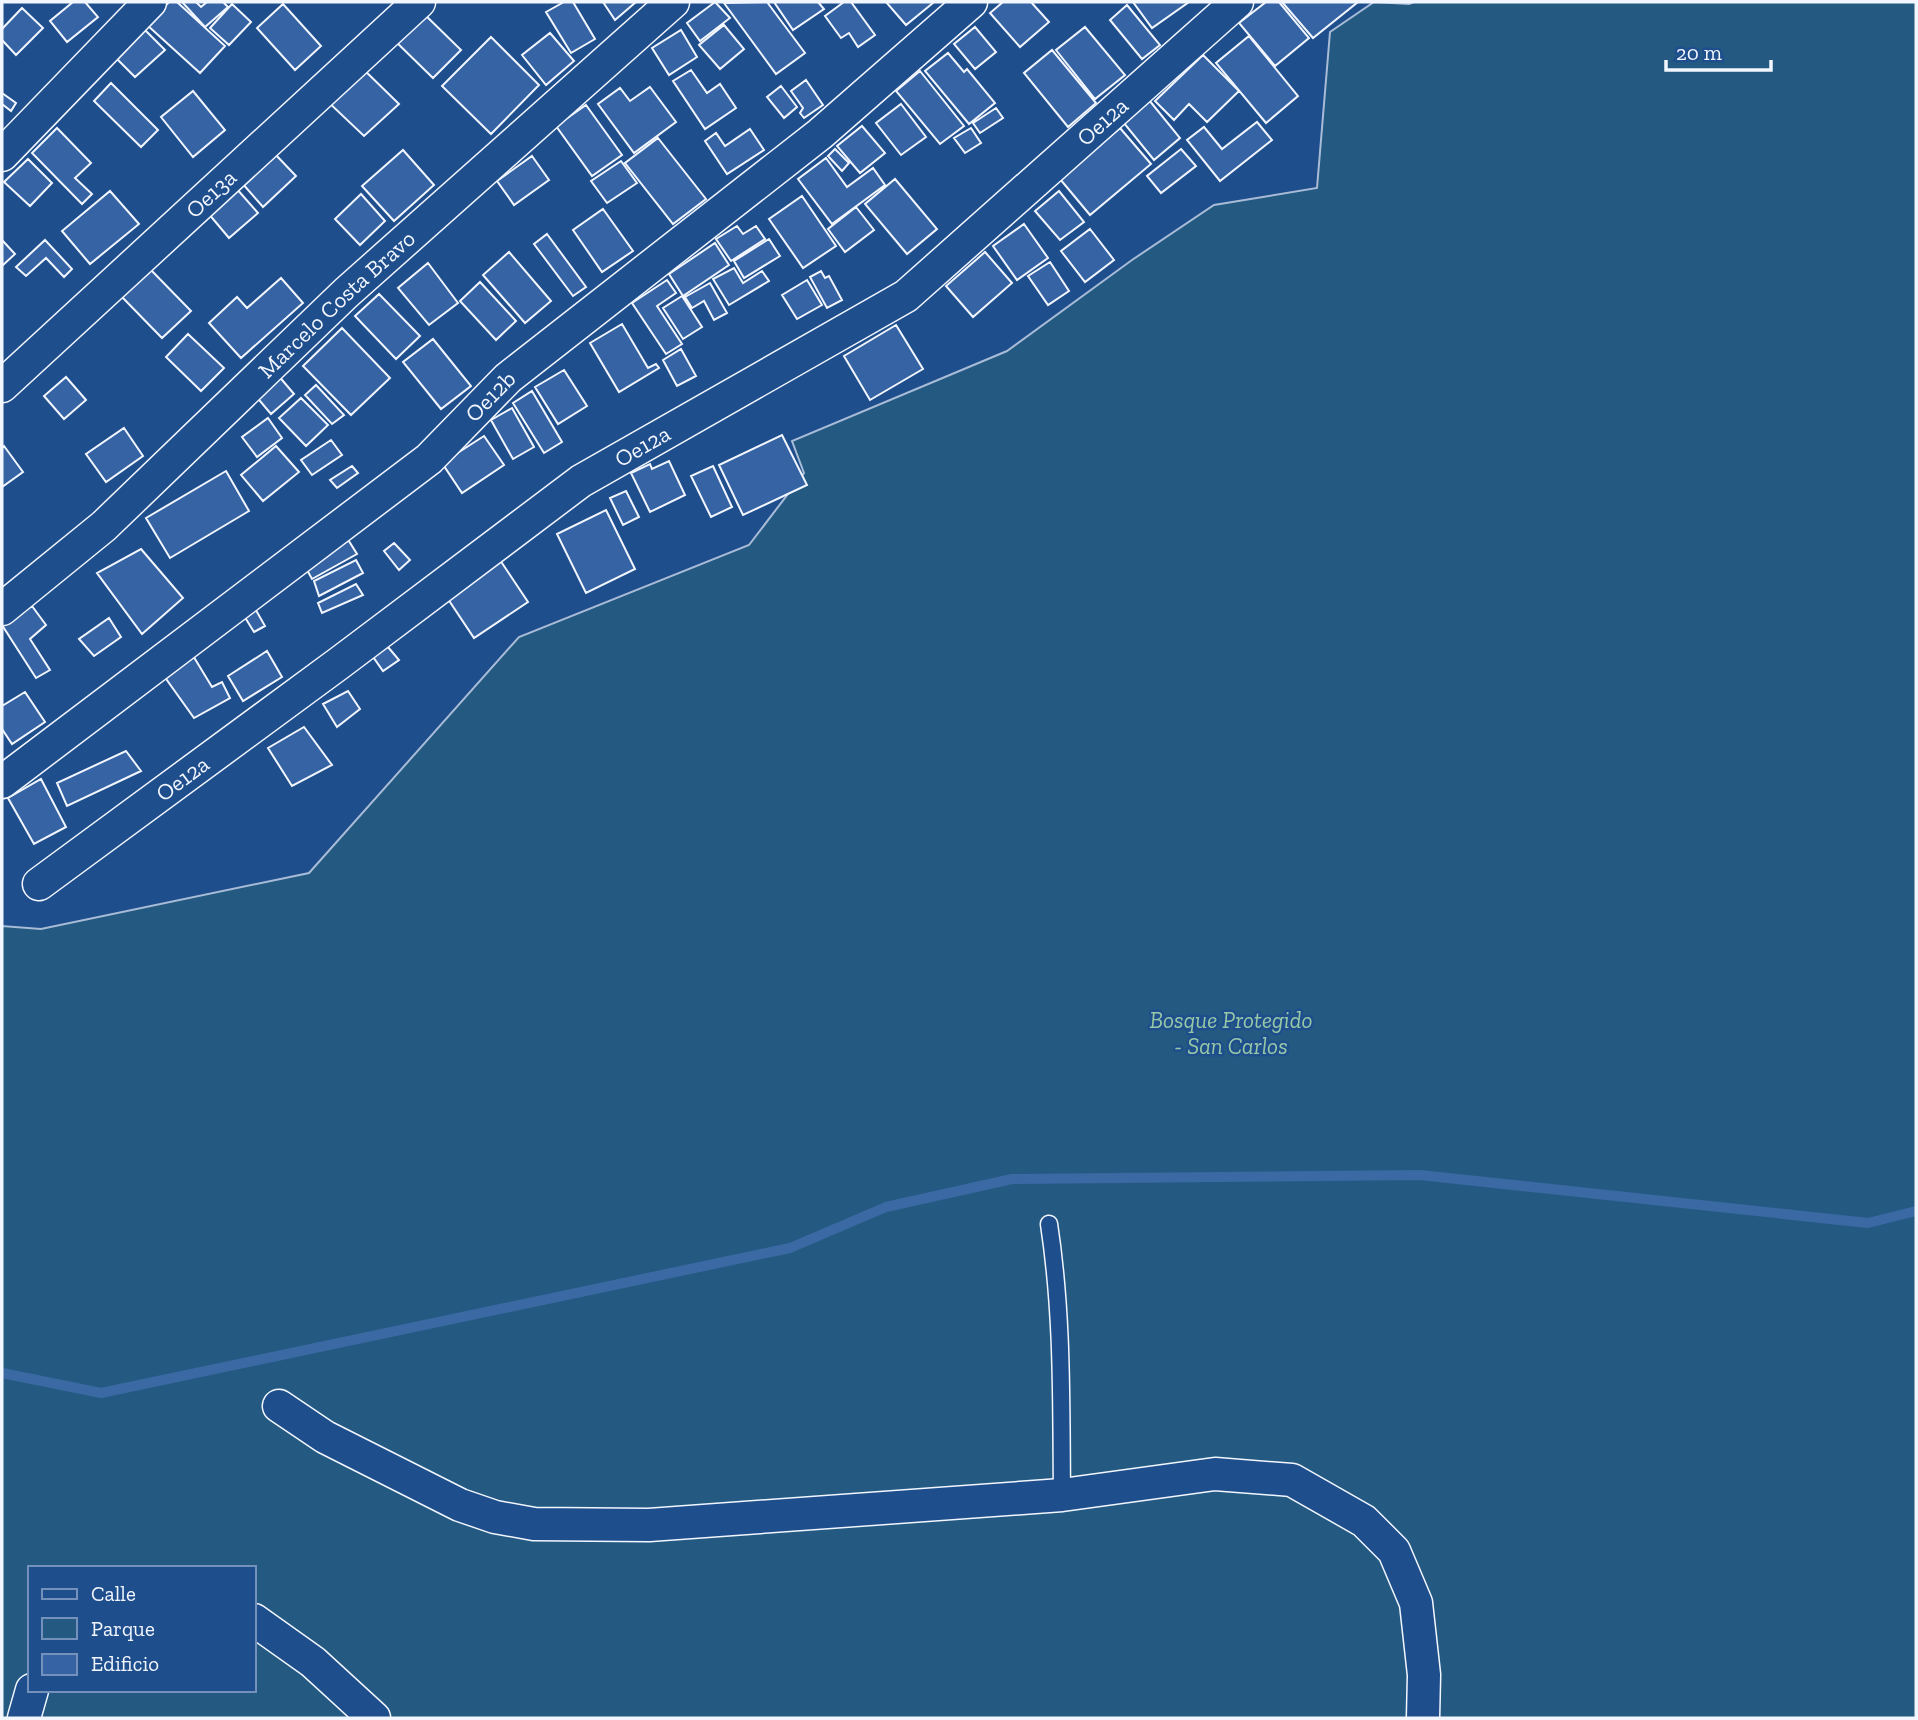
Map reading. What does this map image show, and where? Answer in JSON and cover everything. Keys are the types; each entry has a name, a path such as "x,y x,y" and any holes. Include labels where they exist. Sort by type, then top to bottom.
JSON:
{"street":[{"path":"2,155 150,2"},
{"name":"Oe13a","path":"2,386 419,2"},
{"name":"Marcelo Costa Bravo","path":"2,609 104,526 346,293 673,2"},
{"name":"Oe12b","path":"2,782 429,459 508,378 820,134 971,2"},
{"name":"Oe12a","path":"39,884 338,664 580,481 906,296 1237,2"},
{"path":"279,1406 325,1437 460,1505 495,1517 534,1524 649,1525 1062,1495 1215,1474 1292,1480 1330,1499 1364,1521 1394,1551 1416,1603 1424,1675 1423,1718"},
{"path":"256,1621 313,1662 374,1718"},
{"path":"23,1718 31,1692"}],"lane":[{"path":"1049,1224 1063,1358 1062,1495"}],"green space":[{"name":"Bosque Protegido - San Carlos","path":"1374,2 1916,2 1916,1718 2,1718 2,926 41,929 309,873 519,637 749,545 804,473 792,441 1007,351 1132,260 1214,205 1317,188 1330,32"}],"building":[{"path":"73,2 85,2 98,17 67,42 50,21"},
{"path":"169,2 177,2 225,46 200,73 147,25"},
{"path":"182,2 196,2 201,7 207,2 223,2 228,7 205,27"},
{"path":"564,2 573,2 595,39 571,53 546,12"},
{"path":"603,2 636,2 615,20"},
{"path":"715,2 730,18 700,41 687,23"},
{"path":"767,2 805,53 776,74 724,3"},
{"path":"774,2 818,2 824,9 793,30"},
{"path":"844,2 851,2 875,35 858,47 849,33 841,38 825,16"},
{"path":"886,2 932,2 933,3 906,25"},
{"path":"1003,2 1031,2 1049,22 1020,47 990,13"},
{"path":"1133,2 1189,2 1152,28"},
{"path":"1266,2 1279,2 1309,38 1275,66 1239,23"},
{"path":"1282,2 1358,2 1313,38"},
{"path":"232,4 251,22 229,45 210,28"},
{"path":"283,4 321,46 295,70 257,28"},
{"path":"1127,5 1160,45 1142,59 1110,20"},
{"path":"22,8 43,28 16,55 2,40 2,29"},
{"path":"418,8 461,50 433,78 390,36"},
{"path":"724,25 744,49 720,69 699,45"},
{"path":"142,27 165,50 135,77 113,55"},
{"path":"975,27 996,52 975,69 954,44"},
{"path":"1085,27 1125,75 1095,99 1056,50"},
{"path":"681,30 697,57 669,75 652,48"},
{"path":"550,33 574,61 546,85 522,55"},
{"path":"1249,36 1298,96 1266,123 1216,63"},
{"path":"491,37 539,85 491,134 442,86"},
{"path":"1052,50 1096,103 1068,127 1024,73"},
{"path":"948,53 964,72 967,69 995,103 969,124 925,71"},
{"path":"1203,55 1239,91 1207,122 1189,104 1174,120 1155,101"},
{"path":"358,64 399,104 364,136 325,99"},
{"path":"691,70 707,93 720,84 736,108 705,129 673,81"},
{"path":"920,71 964,126 940,144 896,91"},
{"path":"806,80 823,105 804,118 800,113 803,108 791,91"},
{"path":"111,83 158,130 141,147 94,101"},
{"path":"781,86 797,107 784,118 767,97"},
{"path":"650,87 676,122 634,153 598,104 620,88 630,101"},
{"path":"193,91 225,130 193,157 161,117"},
{"path":"2,93 16,103 11,111 2,104"},
{"path":"1149,100 1180,138 1154,160 1123,122"},
{"path":"901,104 926,137 901,155 876,123"},
{"path":"586,105 622,155 592,176 556,126"},
{"path":"996,108 1003,118 980,133 973,123"},
{"path":"1257,122 1272,140 1220,181 1187,140 1204,127 1222,149"},
{"path":"862,126 885,153 860,173 837,146"},
{"path":"57,128 91,163 75,178 92,194 82,204 32,153"},
{"path":"971,128 981,143 965,153 954,138"},
{"path":"1120,128 1151,164 1090,215 1060,179"},
{"path":"750,129 764,150 727,174 705,141 716,133 725,146"},
{"path":"658,138 706,199 673,224 625,163"},
{"path":"835,149 849,163 842,171 828,156"},
{"path":"1181,149 1196,166 1161,193 1147,176"},
{"path":"403,150 434,185 394,221 362,186"},
{"path":"274,153 296,176 263,207 242,183"},
{"path":"532,156 549,180 514,205 497,181"},
{"path":"826,158 847,187 873,168 885,185 832,224 798,179"},
{"path":"28,159 52,183 30,206 4,182"},
{"path":"621,161 637,183 607,203 591,181"},
{"path":"895,179 937,229 907,254 865,204"},
{"path":"236,188 258,213 229,238 208,213"},
{"path":"110,191 139,224 90,264 62,231"},
{"path":"1059,191 1084,222 1060,240 1035,211"},
{"path":"361,194 385,221 360,245 335,219"},
{"path":"802,196 836,246 803,268 769,219"},
{"path":"856,207 874,230 845,252 828,229"},
{"path":"603,209 633,251 602,272 573,230"},
{"path":"1024,224 1048,258 1017,280 993,246"},
{"path":"737,226 743,234 756,226 765,239 731,261 716,239"},
{"path":"1090,229 1114,260 1085,282 1061,251"},
{"path":"547,234 586,287 573,296 534,244"},
{"path":"769,239 780,256 744,278 734,261"},
{"path":"2,240 15,254 2,266"},
{"path":"45,240 72,269 64,277 46,258 26,276 16,267"},
{"path":"715,243 729,265 683,296 669,274"},
{"path":"509,252 551,301 525,323 483,275"},
{"path":"985,252 1012,283 973,317 946,286"},
{"path":"1050,262 1069,291 1048,305 1028,276"},
{"path":"428,263 458,303 429,325 398,288"},
{"path":"734,268 743,283 762,271 769,281 729,305 713,279"},
{"path":"150,269 191,311 162,338 121,296"},
{"path":"821,271 825,278 829,276 842,300 827,308 810,277"},
{"path":"281,278 303,303 241,358 209,323 237,297 247,308"},
{"path":"667,280 676,293 657,306 682,344 666,354 632,303"},
{"path":"807,280 822,305 797,319 782,295"},
{"path":"480,282 516,321 496,340 460,301"},
{"path":"710,283 727,313 714,320 704,301 692,308 685,297"},
{"path":"379,294 420,336 396,359 355,316"},
{"path":"682,296 702,327 683,339 663,308"},
{"path":"622,324 648,368 656,364 659,368 619,392 590,343"},
{"path":"896,325 923,369 870,400 844,356"},
{"path":"342,328 390,378 351,415 303,366"},
{"path":"188,334 224,368 201,391 166,357"},
{"path":"433,339 471,386 441,409 403,362"},
{"path":"681,349 696,376 677,386 663,360"},
{"path":"564,370 587,406 558,424 535,387"},
{"path":"277,374 294,394 271,414 254,394"},
{"path":"66,377 86,400 64,419 44,396"},
{"path":"316,385 344,415 332,424 305,395"},
{"path":"532,391 562,442 544,453 513,403"},
{"path":"301,398 328,425 306,446 279,418"},
{"path":"512,408 534,447 513,459 491,420"},
{"path":"268,418 282,438 257,457 242,437"},
{"path":"124,428 143,456 106,482 86,454"},
{"path":"782,435 807,485 743,515 719,465"},
{"path":"484,436 504,465 462,493 442,463"},
{"path":"331,440 342,455 312,475 301,460"},
{"path":"4,446 23,472 2,487 2,448"},
{"path":"276,446 299,472 263,501 241,475"},
{"path":"669,461 685,495 650,512 631,473 650,464 652,469"},
{"path":"352,466 358,473 337,488 330,480"},
{"path":"713,466 732,507 711,517 691,476"},
{"path":"226,471 249,511 170,558 146,518"},
{"path":"626,491 639,517 623,525 610,498"},
{"path":"606,510 635,569 586,593 557,534"},
{"path":"342,530 357,554 312,579 301,559"},
{"path":"394,543 410,560 399,570 384,551"},
{"path":"141,549 183,598 142,634 97,573"},
{"path":"498,557 528,602 474,638 444,593"},
{"path":"356,560 363,573 319,596 314,581"},
{"path":"356,584 363,595 322,613 318,603"},
{"path":"253,605 265,626 254,632 241,611"},
{"path":"32,606 46,625 30,639 50,670 36,678 2,625"},
{"path":"109,618 121,637 94,656 79,639"},
{"path":"388,647 399,660 383,671 371,654"},
{"path":"267,651 282,677 243,701 228,676"},
{"path":"192,654 212,687 222,682 230,698 194,718 164,676"},
{"path":"348,691 360,709 337,727 323,704"},
{"path":"25,692 45,722 12,744 2,729 2,706"},
{"path":"304,727 332,765 292,786 268,748"},
{"path":"126,751 141,771 67,806 57,783"},
{"path":"41,779 66,827 34,844 8,798"}],"waterway":[{"path":"2,1373 101,1393 790,1248 886,1207 1012,1179 1420,1175 1868,1223 1916,1211"}]}
